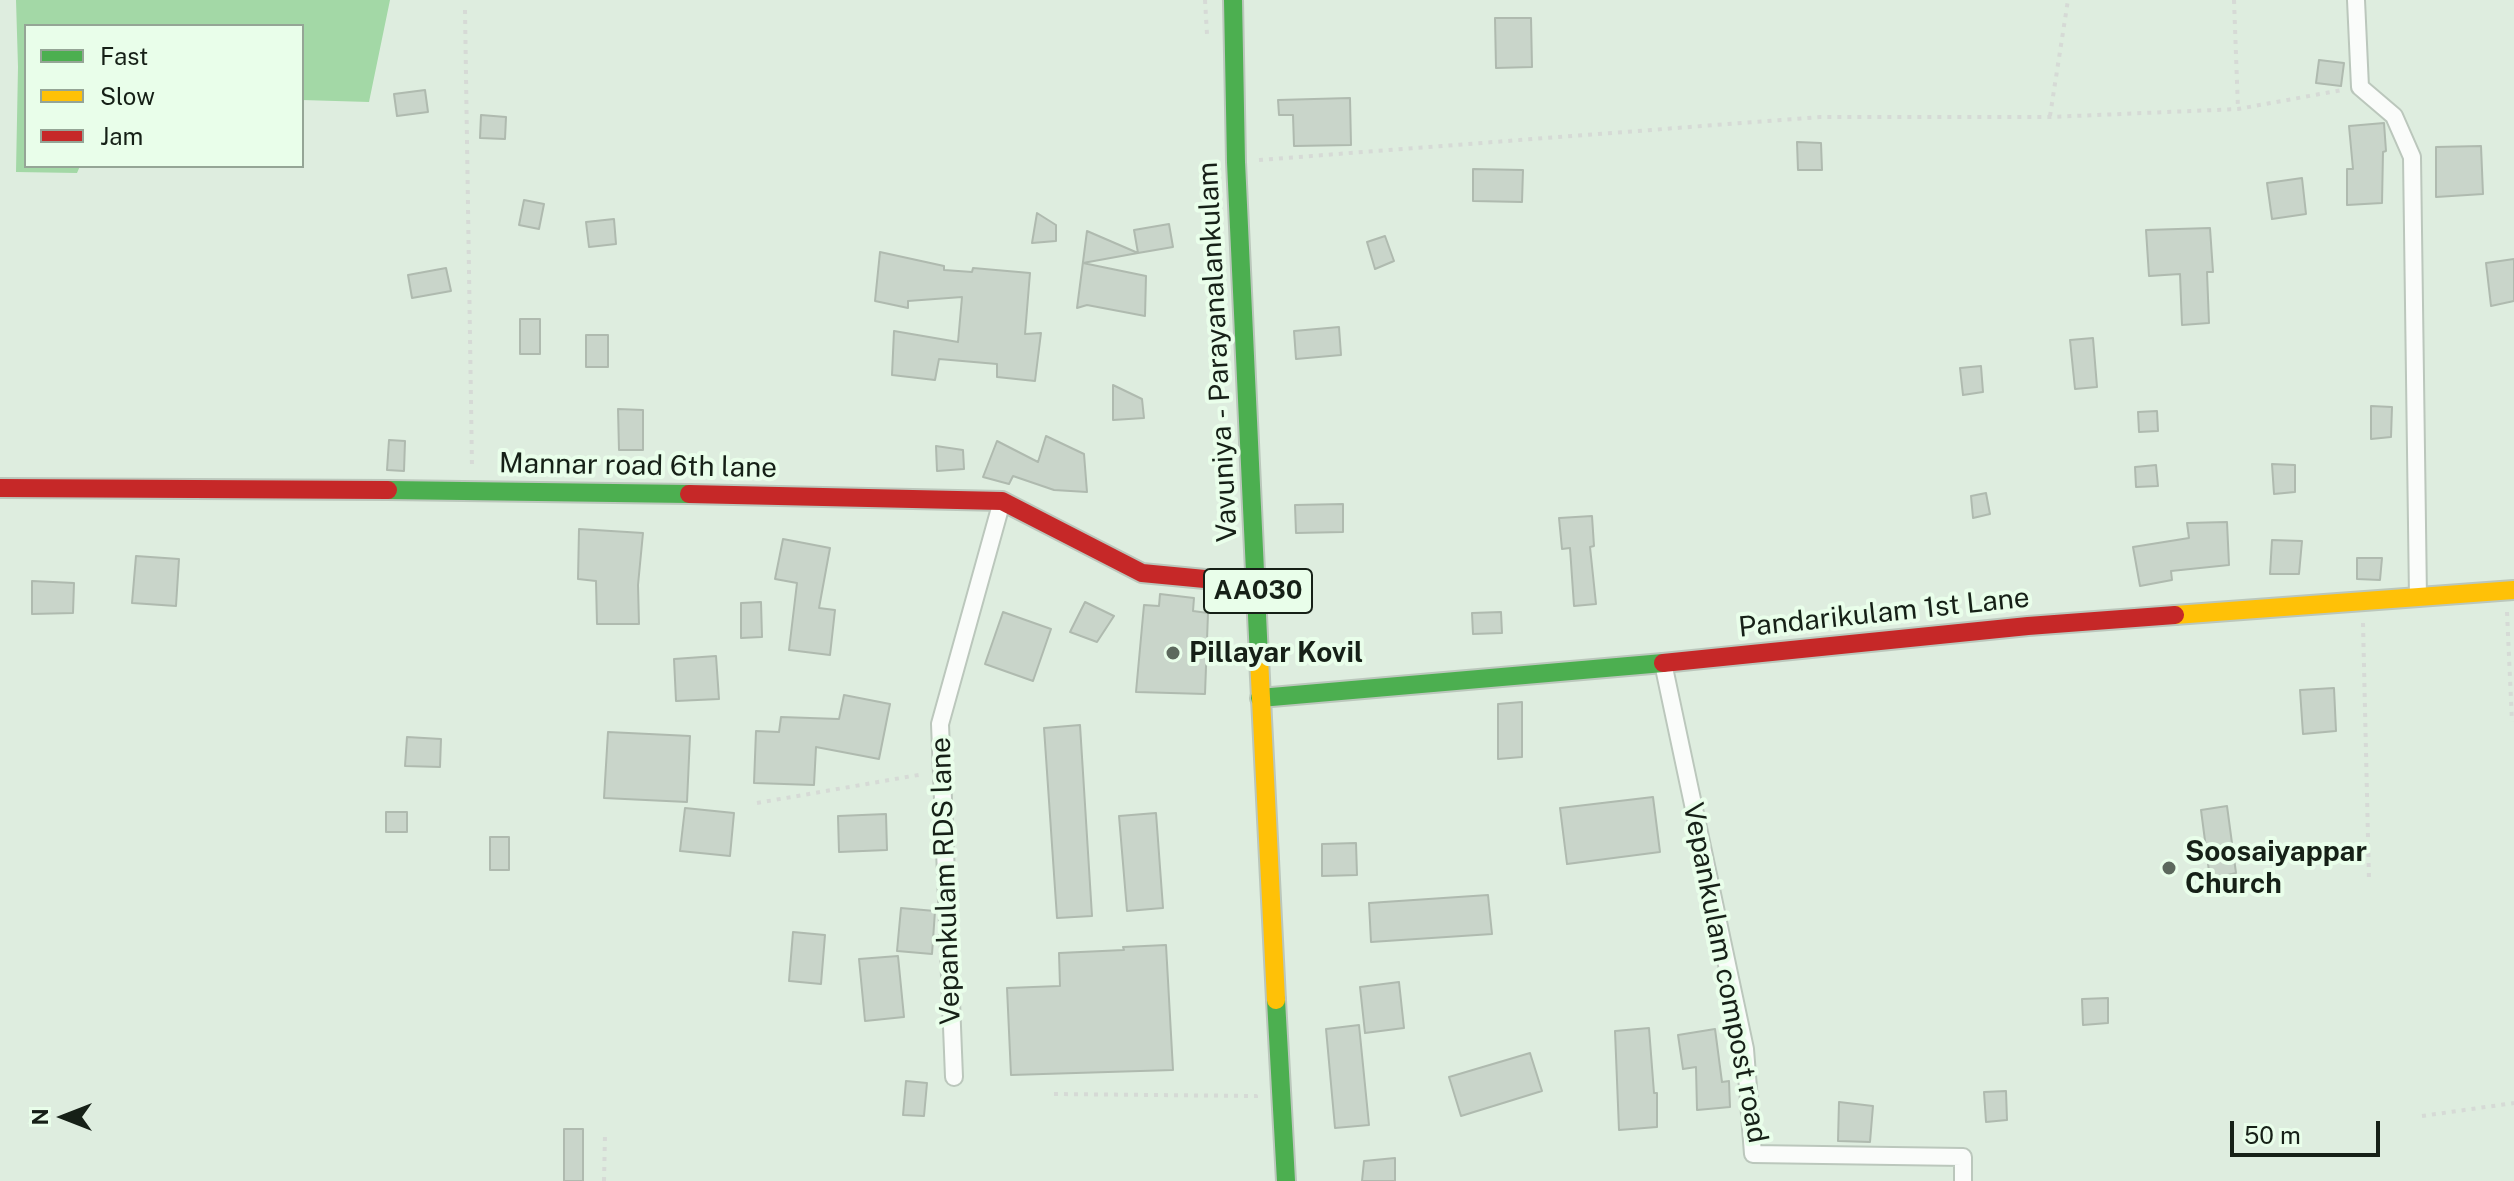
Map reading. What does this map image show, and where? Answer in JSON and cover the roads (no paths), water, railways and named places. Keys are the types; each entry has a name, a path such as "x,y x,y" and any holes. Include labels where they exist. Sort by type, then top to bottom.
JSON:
{"main road":[{"name":"Vavuniya - Parayanalankulam","path":"1233,0 1236,162 1260,698 1286,1181"},
{"name":"Mannar road 6th lane","path":"0,488 473,490 1002,501 1142,573 1257,584"},
{"name":"Pandarikulam 1st Lane","path":"1260,698 1663,663 2028,626 2510,590"}],"street":[{"path":"2356,0 2360,87 2394,116 2412,157 2418,598"},
{"name":"Vepankulam RDS lane","path":"954,1077 940,724 1002,501"},
{"name":"Vepankulam compost road","path":"1663,663 1745,1049 1753,1154 1963,1157 1963,1181"}],"place":[{"name":"Pillayar Kovil","path":"1173,653"},
{"name":"Soosaiyappar Church","path":"2169,868"}]}
